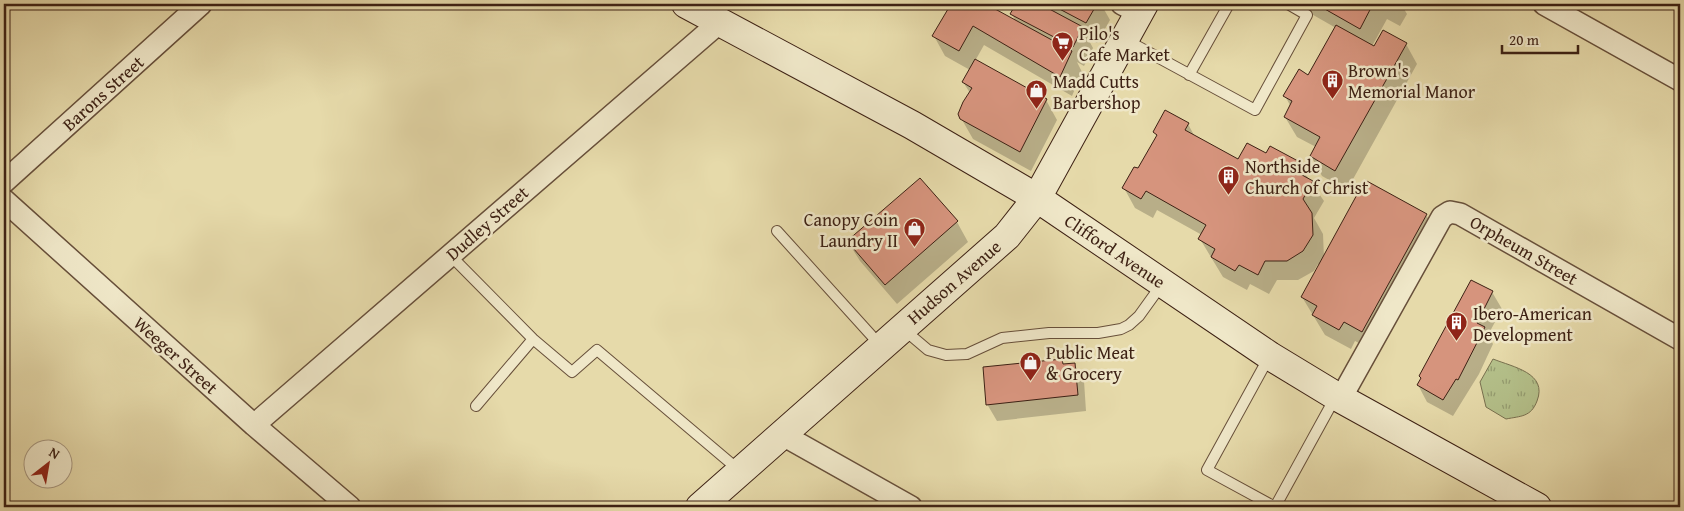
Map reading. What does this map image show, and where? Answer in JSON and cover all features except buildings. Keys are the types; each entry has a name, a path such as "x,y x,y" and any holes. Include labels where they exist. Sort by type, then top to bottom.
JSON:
{"main road":[{"name":"Clifford Avenue","path":"686,4 912,125 1037,198 1270,356 1339,397 1537,507"},
{"name":"Hudson Avenue","path":"700,507 783,436 881,346 1007,236 1037,198 1125,39 1135,7"}],"street":[{"name":"Barons Street","path":"4,182 201,4"},
{"path":"1544,4 1680,80"},
{"name":"Dudley Street","path":"254,425 720,22"},
{"name":"Weeger Street","path":"4,200 254,425 350,507"},
{"name":"Orpheum Street","path":"1339,397 1442,217 1450,212 1460,214 1680,338"},
{"path":"783,436 911,507"}],"lane":[{"path":"1189,74 1229,4"},
{"path":"1125,39 1254,110 1307,15 1288,4"},
{"path":"777,231 881,346"},
{"path":"450,255 533,339 572,372 597,350 741,472"},
{"path":"902,328 928,350 946,355 967,354 1002,338 1049,333 1098,333 1129,325 1139,316 1162,284"},
{"path":"476,406 533,339"},
{"path":"1270,356 1207,470 1275,507 1339,397"}],"green space":[{"path":"1493,359 1527,372 1538,384 1537,401 1529,413 1506,419 1486,407 1480,382"}],"place":[{"name":"Pilo's Cafe Market","path":"1063,62"},
{"name":"Brown's Memorial Manor","path":"1332,99"},
{"name":"Madd Cutts Barbershop","path":"1037,110"},
{"name":"Northside Church of Christ","path":"1229,195"},
{"name":"Canopy Coin Laundry II","path":"914,248"},
{"name":"Ibero-American Development","path":"1457,342"},
{"name":"Public Meat & Grocery","path":"1030,381"}]}
